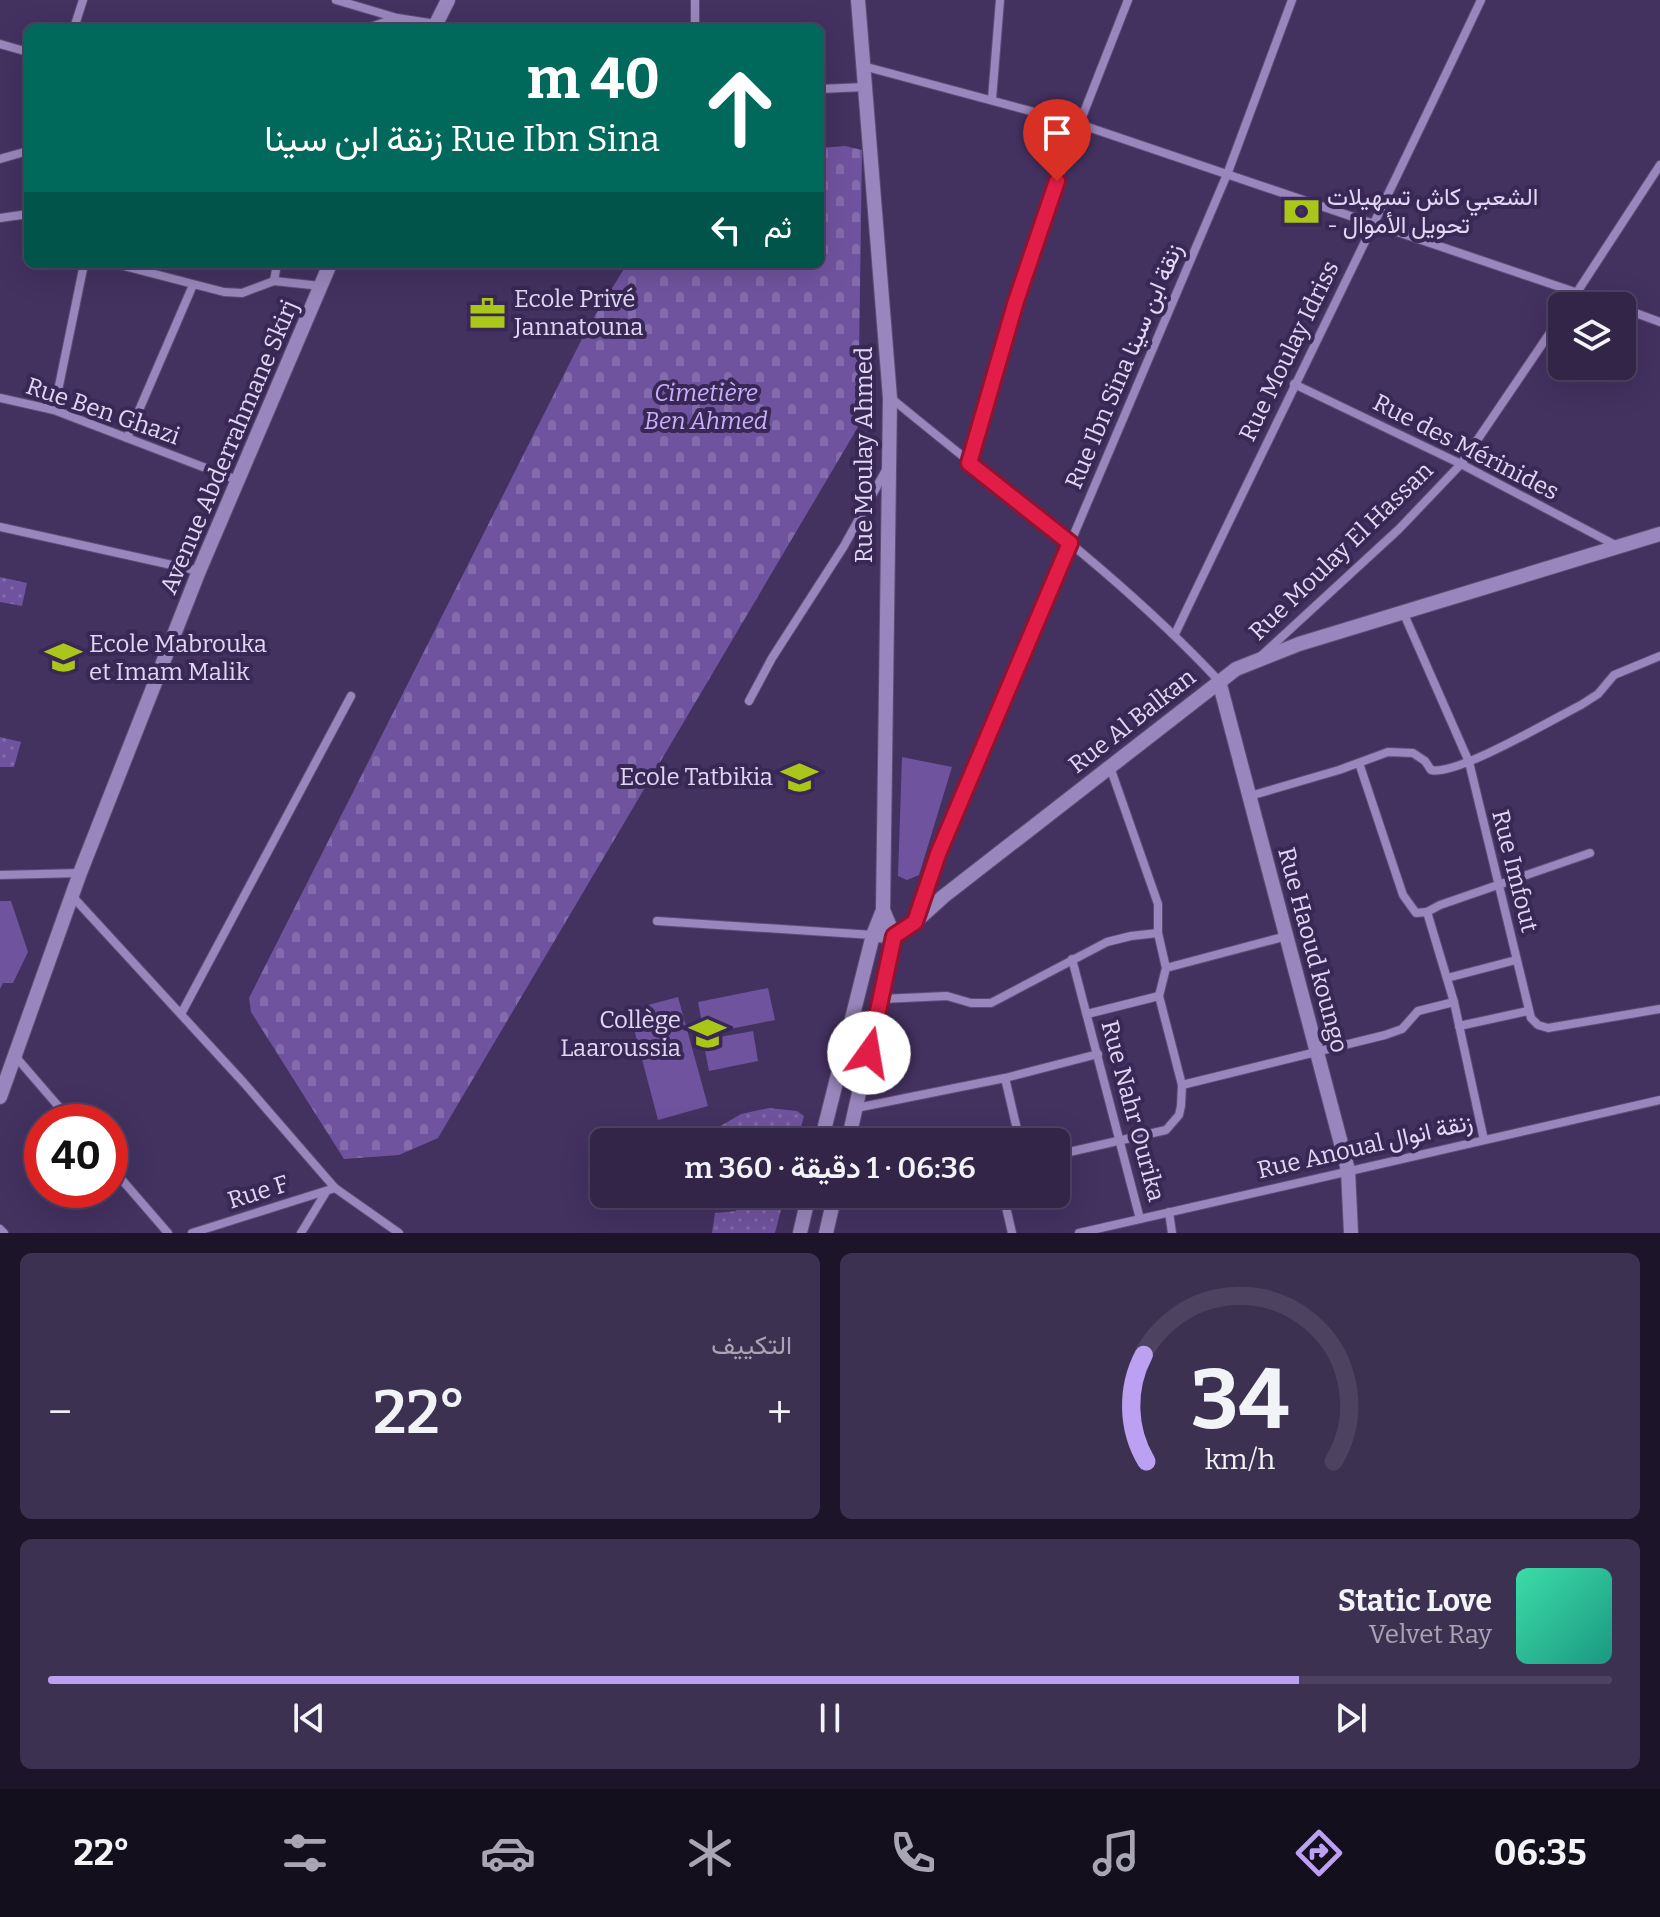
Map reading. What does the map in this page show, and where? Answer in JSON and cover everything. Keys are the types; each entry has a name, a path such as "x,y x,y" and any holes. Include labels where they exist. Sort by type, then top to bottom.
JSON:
{"street":[{"path":"75,24 83,0"},
{"path":"336,0 426,24"},
{"path":"436,24 448,0"},
{"path":"695,0 695,24"},
{"name":"Rue Moulay Ahmed","path":"858,0 890,398 883,910"},
{"path":"992,99 1000,0"},
{"path":"969,463 1046,209 1128,0"},
{"name":"Rue Ibn Sina زنقة ابن سينا","path":"915,922 938,854 1228,172 1292,0"},
{"name":"Rue Moulay Idriss","path":"1175,634 1481,0"},
{"path":"380,24 397,18"},
{"path":"0,44 24,51"},
{"path":"863,66 1079,124 1577,292 1660,165"},
{"path":"824,89 865,87"},
{"path":"0,159 24,152"},
{"path":"0,218 24,215"},
{"path":"54,410 83,268"},
{"path":"131,268 224,292 242,293 274,281 321,286"},
{"path":"274,281 276,268"},
{"name":"Avenue Abderrahmane Skirj","path":"0,1097 80,873 199,571 328,268"},
{"path":"127,438 193,285"},
{"path":"1636,313 1660,322"},
{"name":"Rue Moulay El Hassan","path":"1257,659 1399,529 1461,464 1548,336"},
{"name":"Rue des Mérinides","path":"1294,384 1461,464 1619,547"},
{"name":"Rue Ben Ghazi","path":"0,398 54,410 237,480"},
{"path":"890,398 1070,543 1175,634 1219,681"},
{"path":"749,701 889,466"},
{"path":"0,527 199,571"},
{"name":"Rue Al Balkan","path":"894,936 1219,681 1257,659 1660,534"},
{"name":"Rue Imfout","path":"1403,612 1469,762 1528,1011"},
{"path":"1250,796 1395,751 1420,756 1431,770 1438,771 1469,762 1581,705 1598,694 1614,675 1660,656"},
{"name":"Rue Haoud koungo","path":"1219,681 1348,1170 1351,1233"},
{"path":"181,1014 351,696"},
{"path":"1359,763 1403,895 1416,913 1427,912 1590,853"},
{"path":"1070,1152 1166,1130 1173,1124 1181,1106 1182,1085 1159,996 1166,968 1158,933 1156,897 1110,767"},
{"path":"0,875 80,873"},
{"path":"73,897 181,1014 331,1190 399,1233"},
{"path":"825,1128 873,935 883,910"},
{"path":"851,1128 894,936 883,910"},
{"path":"1427,912 1454,1002 1484,1140"},
{"path":"657,921 894,936"},
{"path":"881,999 947,996 981,1004 991,1003 1107,942 1158,933"},
{"path":"1166,968 1287,936"},
{"name":"Rue Nahr Ourika","path":"1072,959 1140,1219"},
{"path":"1447,978 1516,960"},
{"path":"1087,1014 1159,996"},
{"path":"1182,1085 1394,1032 1402,1029 1418,1011 1454,1002"},
{"path":"1459,1026 1528,1011 1538,1025 1548,1028 1660,1009"},
{"path":"856,1108 1005,1078 1098,1054"},
{"path":"15,1056 56,1104"},
{"path":"1005,1078 1017,1128"},
{"name":"Rue Anoual زنقة انوال","path":"1081,1233 1660,1100"},
{"path":"128,1187 168,1233"},
{"path":"301,1233 331,1190"},
{"name":"Rue F","path":"192,1233 210,1230 331,1190"},
{"path":"800,1233 806,1208"},
{"path":"826,1233 832,1208"},
{"path":"1006,1208 1012,1233"},
{"path":"1169,1212 1172,1233"}],"green space":[{"name":"Cimetière Ben Ahmed","path":"845,146 862,150 858,427 438,1138 399,1155 344,1159 251,1012 249,998 588,327 625,268 824,268 824,148"},
{"path":"0,577 27,583 22,606 0,602"},
{"path":"0,737 21,742 14,767 0,767"},
{"path":"902,757 952,767 919,875 907,880 898,876"},
{"path":"0,901 11,901 28,952 13,983 3,983 0,989"},
{"path":"768,988 775,1020 704,1034 698,1002"},
{"path":"678,997 708,1106 658,1120 629,1010"},
{"path":"753,1031 758,1061 709,1071 703,1040"},
{"path":"769,1108 797,1111 804,1116 801,1128 717,1128 741,1114"},
{"path":"737,1208 781,1208 775,1233 712,1233 715,1213 736,1211"}],"place":[{"name":"الشعبي كاش تسهيلات - تحويل الأموال","path":"1301,211"},
{"name":"Ecole Privé Jannatouna","path":"488,313"},
{"name":"Ecole Mabrouka et Imam Malik","path":"63,658"},
{"name":"Ecole Tatbikia","path":"799,777"},
{"name":"Collège Laaroussia","path":"707,1034"}],"route":[{"path":"869,1053 894,936 915,922 938,854 1070,543 969,463 1016,301 1057,181"}]}
